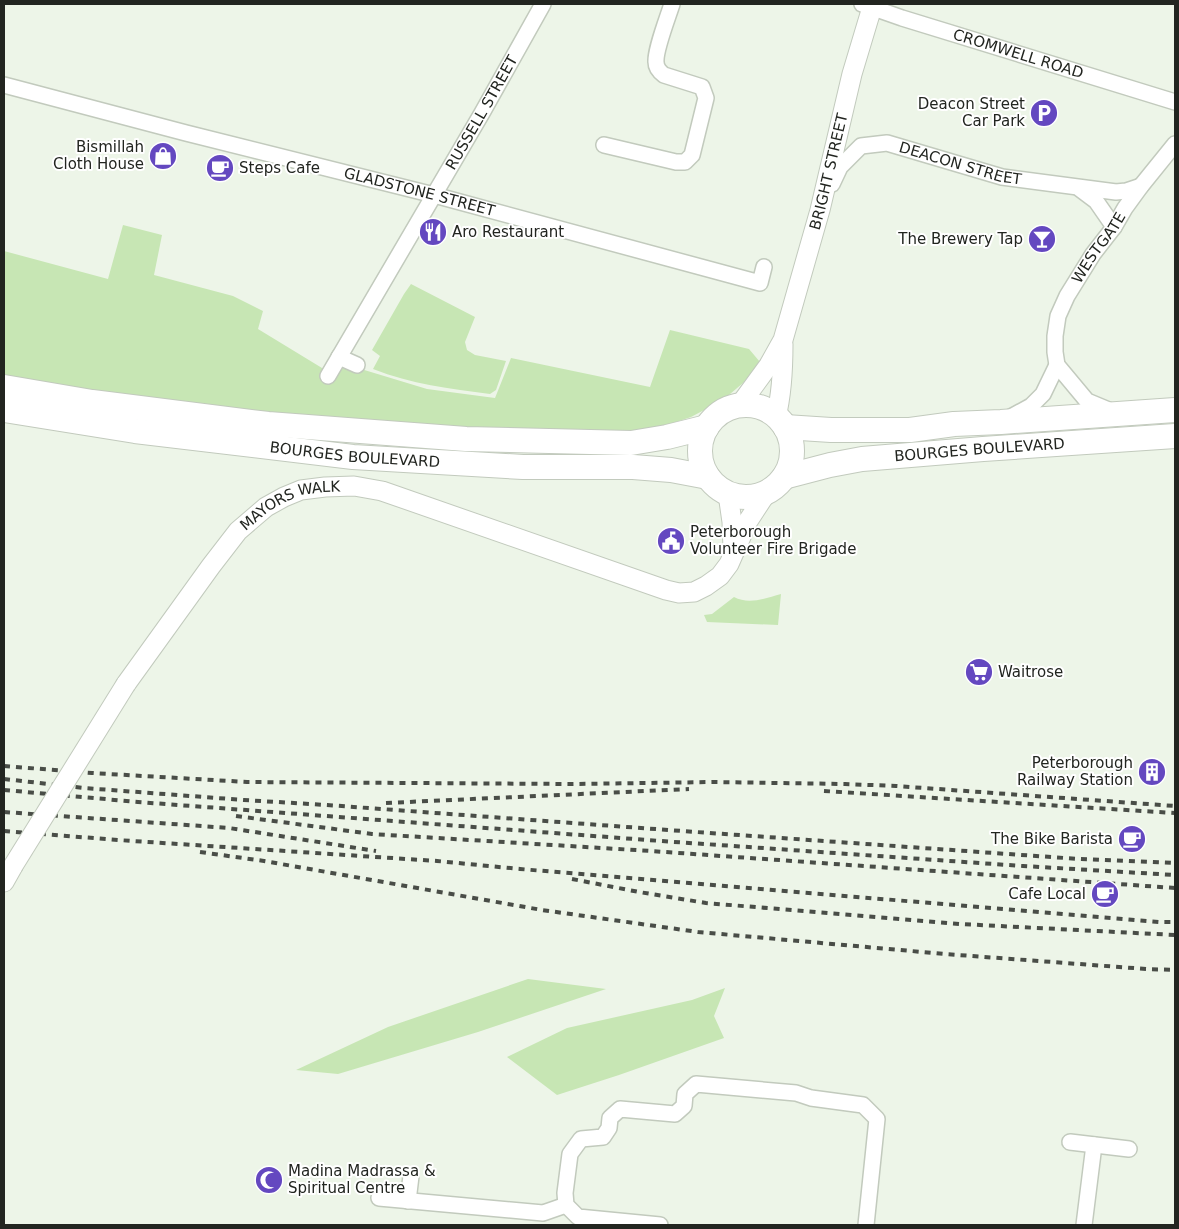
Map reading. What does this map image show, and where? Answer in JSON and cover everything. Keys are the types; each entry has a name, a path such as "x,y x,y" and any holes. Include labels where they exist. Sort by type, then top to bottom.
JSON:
{"main road":[{"name":"BOURGES BOULEVARD","path":"4,387 92,402 268,424 466,440 631,443 667,437 707,427"},
{"path":"739,406 752,406 765,410 780,422 790,439 792,452 790,465 775,485 754,497 728,494 717,487 708,477 702,466 700,452 702,439 707,427 715,417 726,410 739,406"},
{"name":"BOURGES BOULEVARD","path":"4,410 135,431 353,457 523,467 633,467 671,470 708,477"},
{"name":"BOURGES BOULEVARD","path":"780,422 831,430 910,430 954,424 1175,410"},
{"name":"BOURGES BOULEVARD","path":"775,485 830,465 862,459 1175,436"}],"street":[{"name":"RUSSELL STREET","path":"328,376 482,113 543,4"},
{"path":"604,144 676,162 685,162 692,154 706,98 702,87 664,75 655,64 656,54 672,4"},
{"name":"CROMWELL ROAD","path":"869,5 911,20 1175,102"},
{"name":"BRIGHT STREET","path":"739,406 770,365 783,340 820,210 869,5"},
{"name":"GLADSTONE STREET","path":"4,85 434,195 760,283 764,267"},
{"name":"DEACON STREET","path":"820,210 840,167 861,146 887,143 1002,177 1116,192 1141,186"},
{"name":"WESTGATE","path":"1057,365 1054,352 1054,336 1058,316 1067,296 1125,208 1175,144"},
{"path":"1079,188 1096,201 1114,227"},
{"name":"BRIGHT STREET","path":"780,422 783,340"},
{"path":"340,357 358,365"},
{"path":"1002,422 1031,406 1042,394 1057,365 1087,401 1118,413"},
{"name":"MAYORS WALK","path":"8,874 126,684 211,566 238,530 266,507 284,497 301,490 325,487 354,486 382,491 666,590 680,593 694,592 720,576 729,564 748,521 775,485"},
{"path":"728,494 732,522 733,556"},
{"path":"660,1225 578,1217 566,1205 565,1193 570,1154 582,1139 603,1137 609,1128 610,1118 620,1109 675,1114 684,1106 685,1094 696,1084 796,1094 811,1098 863,1105 878,1119 866,1225"},
{"path":"1070,1142 1129,1149"},
{"path":"1084,1225 1094,1145"},
{"path":"408,1201 411,1176"},
{"path":"379,1198 543,1213 566,1205"}],"green space":[{"path":"123,225 162,235 154,275 233,296 263,311 258,329 322,368 361,369 427,389 495,398 511,358 650,387 670,330 749,349 760,362 743,383 723,400 691,417 661,427 618,433 467,430 290,416 115,394 4,375 4,251 108,279"},
{"path":"411,284 475,317 465,342 467,350 475,355 506,361 496,390 490,394 445,388 402,379 373,369 380,356 372,350"},
{"path":"781,594 778,625 707,622 704,615 712,614 734,597 752,601"},
{"path":"528,979 606,989 478,1032 338,1074 296,1070 388,1027"},
{"path":"725,988 714,1016 724,1038 557,1095 507,1057 567,1028 692,1000"}],"railway":[{"path":"4,766 247,782 573,784 714,782 845,784 1175,806"},
{"path":"4,779 84,788 244,800 1079,859 1175,863"},
{"path":"386,803 689,789"},
{"path":"4,790 138,802 661,841 1175,875"},
{"path":"824,791 1175,813"},
{"path":"4,812 229,828 376,851"},
{"path":"236,816 372,834 651,851 1175,888"},
{"path":"4,831 437,861 1175,922"},
{"path":"200,852 264,861 542,910 698,932 945,954 1175,970"},
{"path":"572,879 706,903 960,924 1175,935"}],"place":[{"name":"Deacon Street Car Park","path":"1044,113"},
{"name":"Bismillah Cloth House","path":"163,156"},
{"name":"Steps Cafe","path":"220,168"},
{"name":"Aro Restaurant","path":"433,232"},
{"name":"The Brewery Tap","path":"1042,239"},
{"name":"Peterborough Volunteer Fire Brigade","path":"671,541"},
{"name":"Waitrose","path":"979,672"},
{"name":"Peterborough Railway Station","path":"1152,772"},
{"name":"The Bike Barista","path":"1132,839"},
{"name":"Cafe Local","path":"1105,894"},
{"name":"Madina Madrassa & Spiritual Centre","path":"269,1180"}]}
